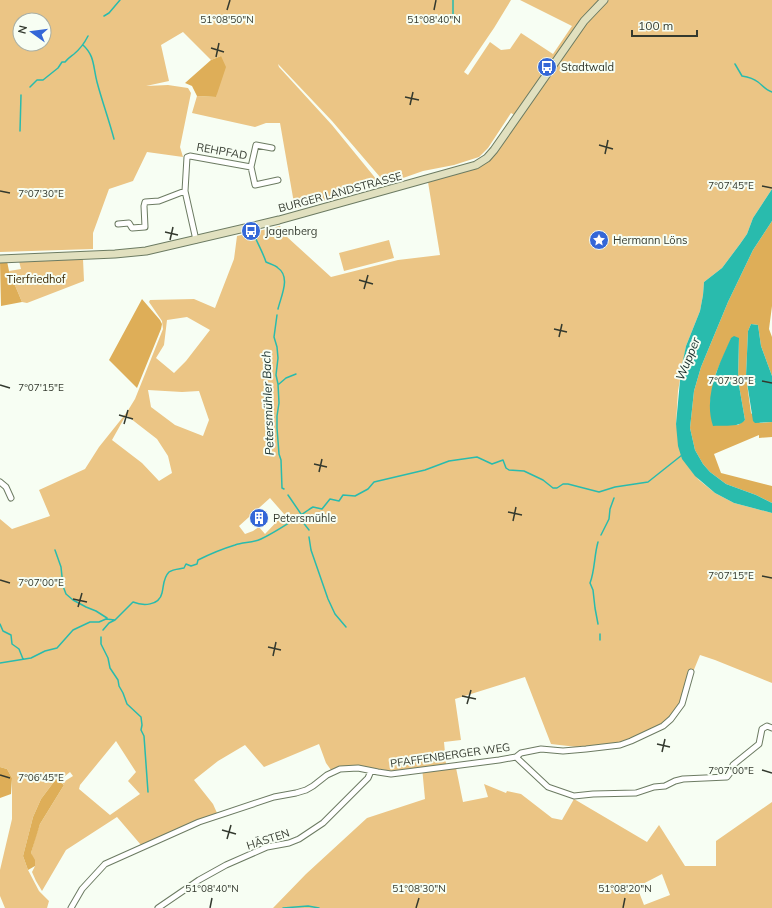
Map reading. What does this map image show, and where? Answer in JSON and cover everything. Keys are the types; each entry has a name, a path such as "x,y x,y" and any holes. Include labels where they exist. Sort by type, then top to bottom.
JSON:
{"main road":[{"name":"BURGER LANDSTRASSE","path":"0,259 128,254 146,251 335,205 479,164 488,158 584,21 604,0"}],"street":[{"name":"REHPFAD","path":"196,240 185,191 188,156 251,167 256,145 272,148"},
{"path":"251,167 255,185 278,180"},
{"path":"118,224 129,223 132,228 145,227 145,202 159,201 185,191"},
{"path":"0,482 6,487 11,498"},
{"name":"PFAFFENBERGER WEG","path":"71,908 85,884 102,866 108,862 199,822 274,797 303,791 313,786 327,775 338,770 355,768 391,774 516,757 521,753 541,749 569,751 620,745 657,729 671,719 677,712 686,692 691,672"},
{"path":"516,757 523,762 545,785 556,791 574,796 636,793 654,787 665,786 683,779 727,776 733,765 759,744 762,729 767,726 772,728"},
{"name":"HÄSTEN","path":"158,908 199,880 226,865 267,847 289,843 299,839 324,822 368,778 371,771"}],"green space":[{"path":"0,0 511,0 464,72 468,75 490,42 501,50 510,49 521,33 553,54 572,26 520,0 772,0 772,189 753,218 747,234 740,244 722,268 704,282 700,311 686,346 678,391 676,424 690,469 699,480 715,493 734,503 772,513 772,683 700,655 693,672 688,670 686,688 680,705 670,719 652,730 620,744 577,747 551,744 525,677 455,699 461,740 444,742 446,764 455,763 463,802 488,797 484,784 506,793 507,791 521,794 552,818 562,820 574,799 647,842 659,825 685,866 716,866 716,841 772,802 772,908 273,908 306,874 367,818 425,799 422,767 393,771 351,765 331,770 326,763 319,744 264,767 245,745 218,761 194,780 213,804 217,813 141,845 117,817 66,850 42,891 32,872 35,866 31,853 40,824 64,785 62,783 73,776 70,772 59,781 56,779 41,799 33,817 23,856 28,870 39,891 49,901 47,908 5,908 0,896 0,870 12,819 12,778 7,769 0,767 0,519 12,529 50,516 39,490 85,469 99,447 127,412 135,399 163,329 162,321 149,302 150,300 194,299 215,308 234,259 237,236 280,226 286,236 331,277 398,260 440,255 428,182 477,167 520,118 511,113 488,148 479,157 454,165 423,171 386,184 332,121 278,64 279,67 332,125 381,185 295,209 280,123 266,123 255,127 192,113 197,96 216,97 221,56 211,60 183,32 161,45 169,81 146,86 168,85 188,88 191,93 180,147 183,157 147,152 133,181 109,189 93,233 93,249 0,252","holes":["187,317 210,330 186,361 174,373 156,358 164,345 167,320","148,390 182,392 199,391 209,420 203,436 175,425 151,407","126,415 157,439 168,456 172,473 159,481 142,463 112,440","270,498 284,514 265,534 259,527 245,534 239,526","116,741 136,772 128,781 140,794 110,815 79,789 80,785","662,874 670,895 644,905 637,887"]},
{"path":"389,240 394,258 344,271 339,253"},
{"name":"Tierfriedhof","path":"83,259 84,281 27,303 22,302 9,271 21,269 19,261"}],"shaded area":[{"path":"221,56 226,67 216,97 197,96 192,86 185,83 211,60"},
{"path":"772,221 772,306 769,329 772,337 772,376 761,346 758,325 751,324 748,331 746,376 751,413 760,423 772,422 772,437 759,438 759,435 714,454 721,473 772,486 772,503 756,495 726,484 710,472 703,464 695,450 690,428 694,391 701,367 728,302 753,250","holes":["731,339 739,339 738,380 745,420 738,425 728,425 710,404 716,373"]},
{"path":"7,261 9,271 22,302 1,306 0,262"},
{"path":"142,299 162,324 137,388 109,360"},
{"path":"0,767 7,769 12,778 11,794 0,798"},
{"path":"56,779 64,785 40,824 31,853 35,860 35,866 28,870 23,856 33,817 41,799"}],"water":[{"name":"Wupper","path":"772,189 772,221 753,250 728,302 701,367 694,391 690,428 695,450 703,464 710,472 726,484 756,495 772,503 772,513 734,503 715,493 695,476 682,459 678,446 676,424 681,370 686,346 700,311 704,282 722,268 740,244 747,234 753,218"},
{"path":"751,324 758,325 761,346 772,376 772,422 755,423 753,421 746,376 748,331"},
{"path":"734,336 739,338 738,380 745,420 742,423 730,426 713,426 710,415 711,392 717,370 731,338"}],"waterway":[{"path":"104,16 109,13 120,0"},
{"path":"453,0 453,14 455,20"},
{"path":"30,87 37,80 43,80 58,68 62,62 65,62 80,48 88,36"},
{"path":"83,45 90,53 92,58 97,82 114,139"},
{"path":"735,64 742,76 758,82 772,92"},
{"path":"20,131 21,95"},
{"name":"Petersmühler Bach","path":"255,237 266,262 277,267 284,276 285,282 278,309"},
{"name":"Petersmühler Bach","path":"277,315 274,337 278,358 276,375 279,403 277,428 279,454 281,460 282,488 284,489"},
{"path":"279,384 286,378 296,374"},
{"path":"0,663 31,658 45,651 57,648 73,630 90,622 99,622 106,619 115,620 133,602 141,604 154,603 158,600 162,593 165,579 169,572 184,568 186,564 191,566 197,564 198,560 225,548 261,539 313,507 322,509 330,499 339,501 343,495 355,496 368,489 374,482 425,470 449,461 477,457 492,464 503,460 506,468 509,470 524,471 543,480 553,488 557,488 563,484 568,484 599,492 615,487 648,482 682,455"},
{"name":"Petersmühler Bach","path":"288,495 301,514 302,521 309,530"},
{"path":"601,535 609,519 610,509 614,498"},
{"path":"309,537 311,550 328,599 335,614 346,627"},
{"path":"598,542 590,583 593,590 598,624"},
{"path":"55,550 61,567 63,586 66,594 73,600 107,618"},
{"path":"103,630 109,623 115,620"},
{"path":"0,624 3,631 11,635 12,644 19,649 23,659"},
{"path":"600,634 600,640"},
{"path":"101,637 101,644 108,658 110,668 118,680 127,704 141,717 141,730 144,736 148,792"},
{"path":"283,908 308,906 319,908"}],"place":[{"name":"Stadtwald","path":"547,67"},
{"name":"Jagenberg","path":"251,231"},
{"name":"Hermann Löns","path":"599,240"},
{"name":"Petersmühle","path":"259,518"}]}
